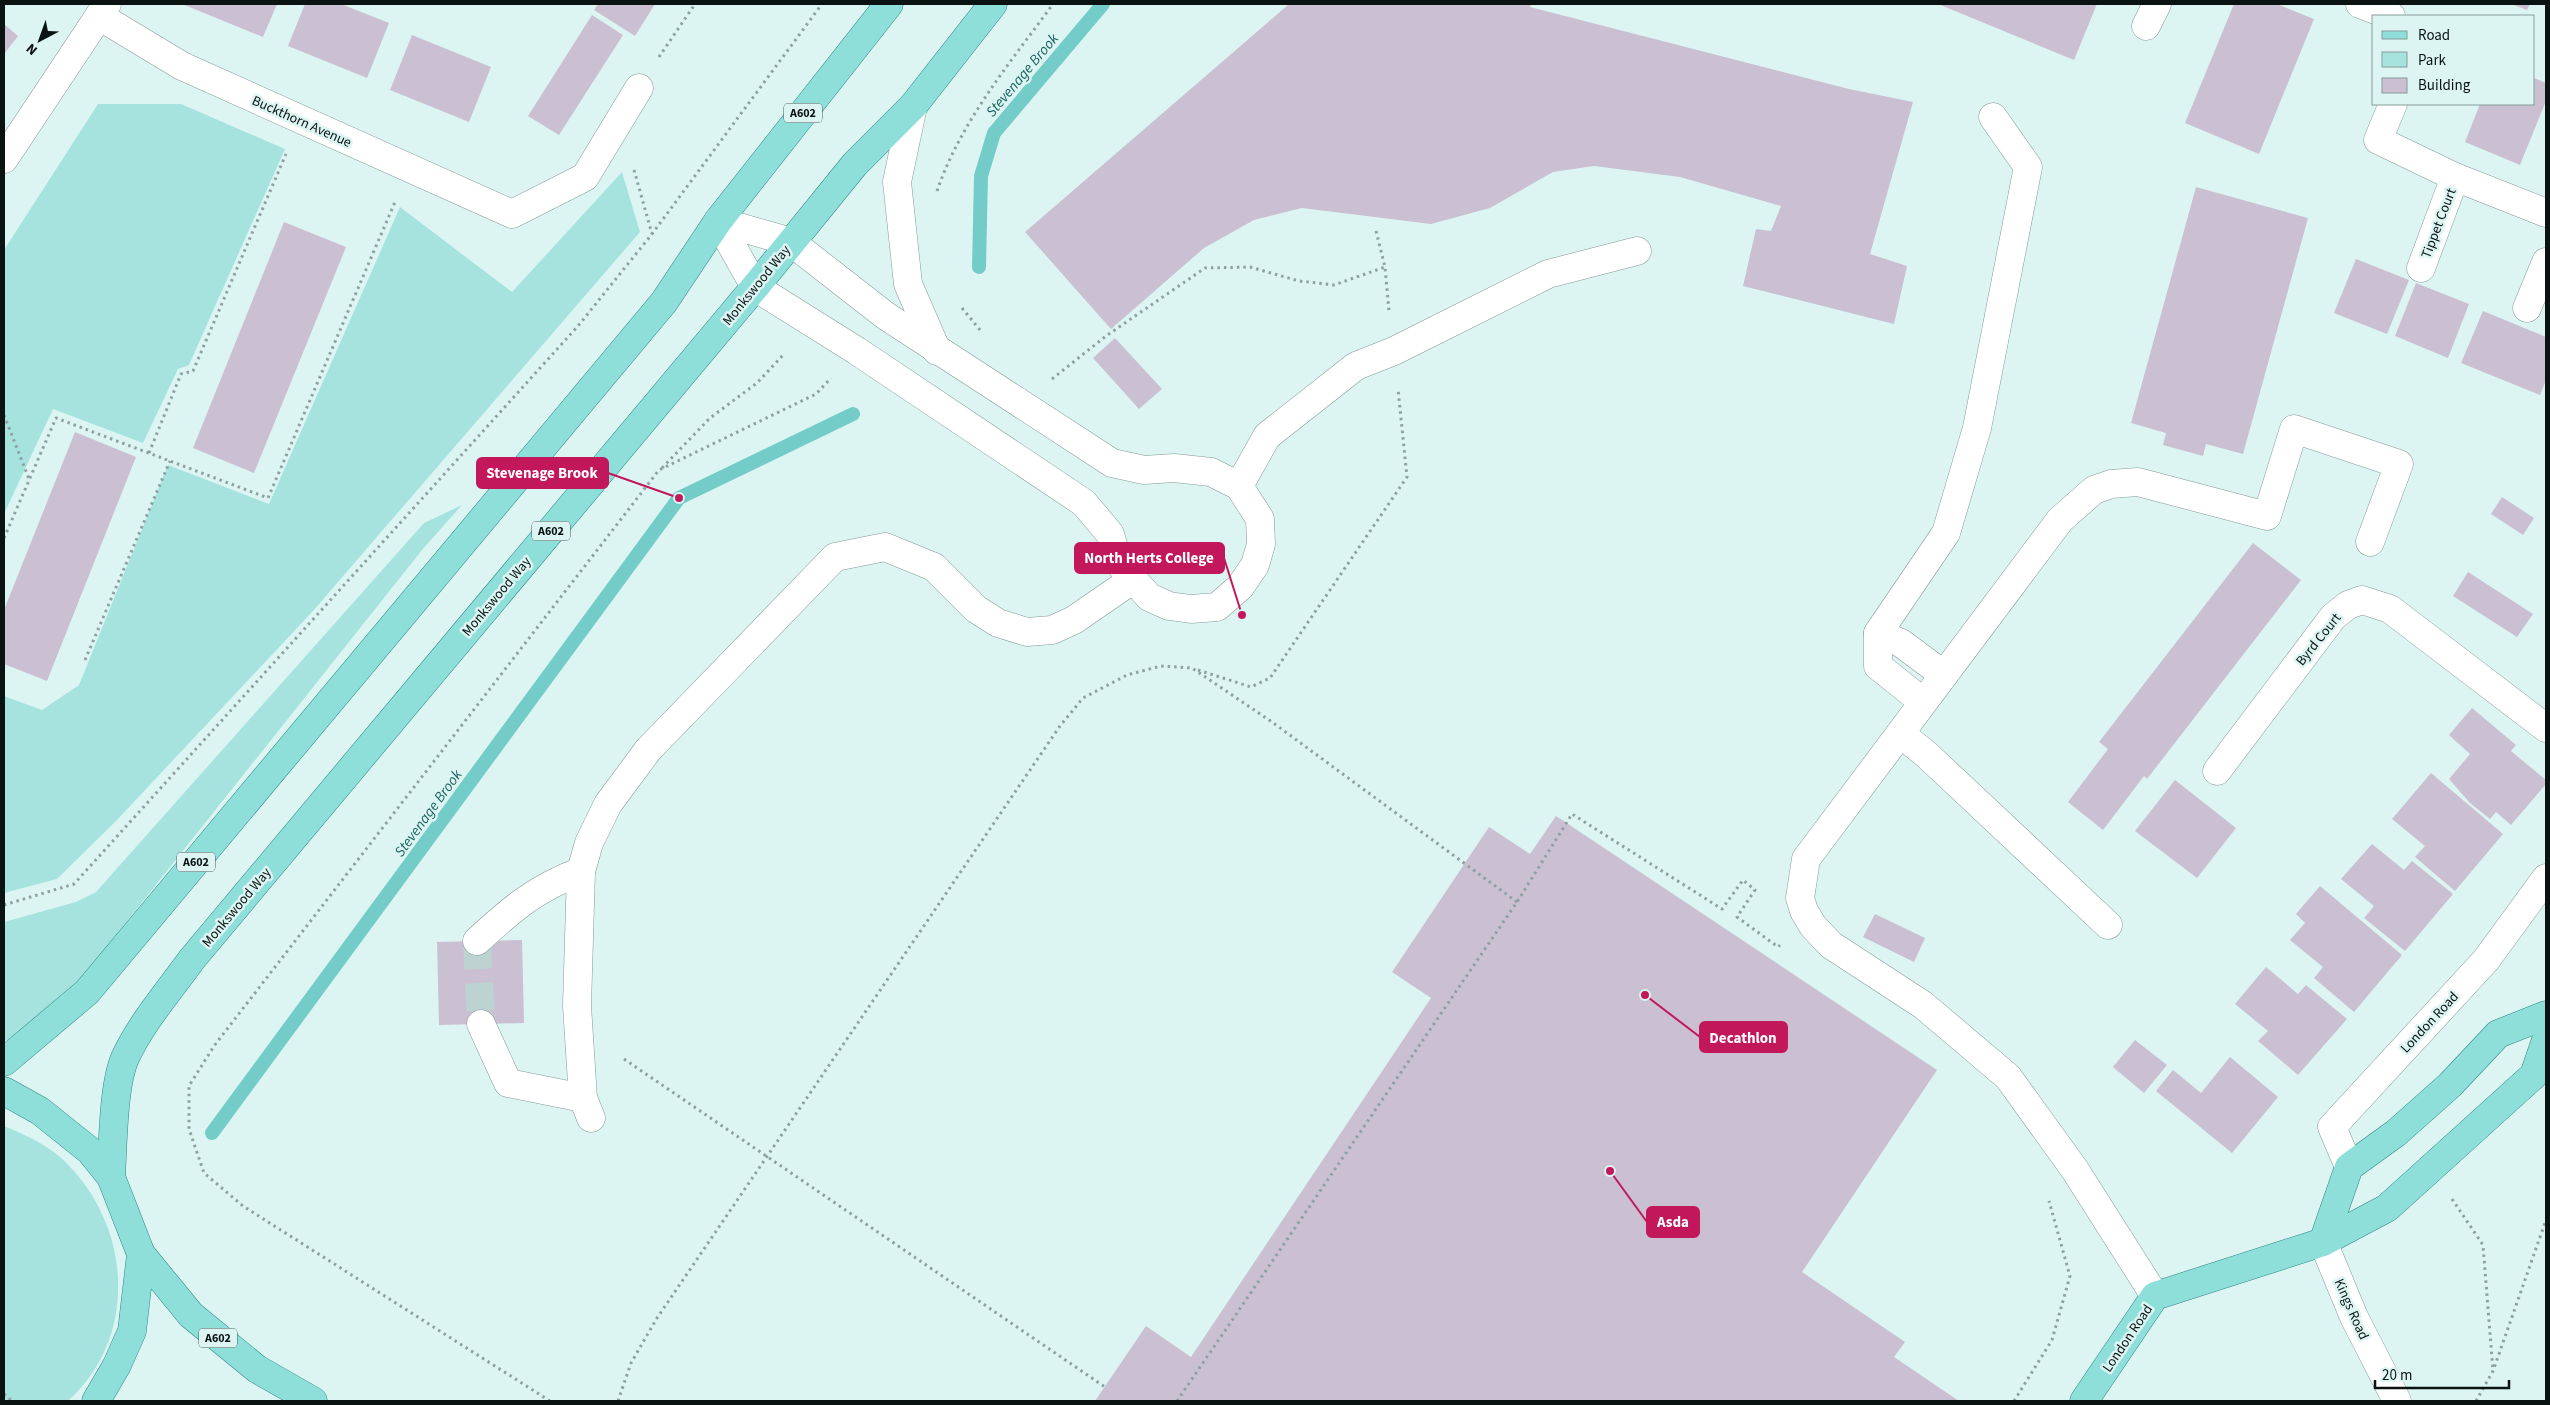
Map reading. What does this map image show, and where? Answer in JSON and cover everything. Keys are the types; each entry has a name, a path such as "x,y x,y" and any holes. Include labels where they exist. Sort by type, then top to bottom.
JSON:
{"main road":[{"name":"A602","path":"4,1062 87,992 664,302 718,221 889,4"},
{"name":"Monkswood Way","path":"111,1177 116,1097 124,1060 146,1022 192,959 755,287 855,164 913,106 993,4"},
{"path":"2323,1242 2349,1167 2396,1133 2450,1085 2498,1034 2546,1015"},
{"name":"London Road","path":"2084,1401 2155,1296 2323,1242 2387,1208 2534,1075 2546,1040"},
{"name":"A602","path":"4,1091 40,1110 90,1150 111,1177 141,1254 191,1315 257,1369 313,1401"},
{"name":"A602","path":"96,1401 117,1365 132,1330 141,1254"}],"street":[{"path":"2360,4 2388,15"},
{"name":"Buckthorn Avenue","path":"4,159 103,10 182,66 300,121 512,214 585,177 620,119"},
{"path":"620,119 639,88"},
{"name":"Tippet Court","path":"2393,105 2378,140 2456,177 2546,213"},
{"path":"913,106 897,182 908,284 937,351"},
{"path":"1923,702 1878,666 1878,633 1946,534 1977,428 2028,167 1993,117"},
{"name":"Tippet Court","path":"2421,268 2456,177"},
{"path":"718,221 791,242 886,316 937,351 1112,463 1144,470 1174,468 1211,472 1239,486 1260,519 1262,544 1254,565 1240,587 1217,607 1191,609 1168,606 1149,598 1118,562 1110,534 1084,503 858,351 755,287 718,221"},
{"path":"1239,486 1267,436 1356,366 1394,351 1548,274 1637,251"},
{"path":"2527,308 2546,262"},
{"path":"2155,1296 2075,1170 2008,1077 1923,1005 1831,945 1813,926 1804,911 1800,898 1806,859 2060,520 2094,490 2111,484 2138,482 2268,516 2294,429 2399,464 2370,542"},
{"path":"481,1024 508,1083 587,1108 577,1006 581,871 590,843 608,804 648,750 834,557 885,547 934,567 976,609 998,623 1027,632 1052,630 1074,620 1132,580"},
{"name":"Byrd Court","path":"2217,771 2333,617 2348,605 2362,600 2390,609 2546,728"},
{"path":"1878,633 1901,643 1944,676"},
{"path":"1901,734 1928,755 2108,925"},
{"path":"477,941 514,907 550,883 581,871"},
{"name":"London Road","path":"2349,1167 2332,1127 2486,960 2546,878"},
{"name":"Kings Road","path":"2323,1242 2354,1317 2397,1401"}],"path":[{"path":"639,88 695,4"},
{"path":"4,905 74,884 578,326 652,234 822,4"},
{"path":"936,195 947,162 976,110 1053,4"},
{"path":"620,119 652,234"},
{"path":"149,453 181,374 194,371 300,121"},
{"path":"4,538 56,418 268,498 409,169"},
{"path":"618,1401 631,1363 657,1318 1046,747 1083,698 1127,675 1161,666 1192,668 1251,687 1270,678 1407,477 1385,267 1376,231"},
{"path":"1050,380 1106,336 1205,268 1250,267 1299,282 1334,285 1385,267"},
{"path":"961,307 986,338"},
{"path":"659,470 816,394 858,351"},
{"path":"550,1401 242,1206 204,1173 189,1129 189,1086 214,1046 659,470 710,418 757,383 784,354"},
{"path":"4,415 29,480"},
{"path":"85,660 170,461"},
{"path":"1192,668 1272,722 1517,902"},
{"path":"1177,1401 1517,902 1572,814 1722,909 1743,880 1755,890 1737,917 1778,947 1813,926"},
{"path":"624,1059 1105,1387"},
{"path":"2014,1401 2052,1340 2070,1276 2048,1202 2075,1170"},
{"path":"2429,1171 2458,1207 2483,1245 2493,1371"},
{"path":"2476,1401 2493,1371 2546,1220"},
{"path":"4,1394 12,1401"}],"green space":[{"path":"98,104 181,104 285,149 189,365 178,369 143,443 53,409 4,514 4,250"},
{"path":"622,172 640,232 313,611 116,821 57,879 4,893 4,696 42,710 79,685 168,465 269,504 400,207 512,292"},
{"path":"462,505 422,550 89,969 40,1020 17,1036 4,1041 4,922 76,902 96,892 424,523"},
{"path":"4,1126 40,1143 54,1152 84,1183 101,1213 113,1245 118,1278 116,1312 108,1344 92,1374 68,1401 4,1401"}],"building":[{"path":"182,4 277,4 263,37"},
{"path":"305,4 341,4 389,23 367,78 288,46"},
{"path":"598,4 655,4 635,36 594,10"},
{"path":"1289,4 1531,4 1530,7 1849,89 1913,102 1870,254 1907,266 1894,324 1743,286 1756,229 1771,231 1781,206 1680,177 1594,166 1553,172 1490,208 1431,224 1302,208 1254,220 1204,248 1111,329 1025,232"},
{"path":"1938,4 2097,4 2074,60"},
{"path":"2234,4 2277,4 2314,19 2259,154 2185,123"},
{"path":"2511,4 2530,4 2527,10"},
{"path":"592,15 623,35 559,135 528,116"},
{"path":"4,24 18,36 4,54"},
{"path":"412,35 491,67 469,122 390,90"},
{"path":"2535,78 2546,83 2546,101 2520,165 2465,142 2480,105 2535,105"},
{"path":"2196,187 2308,218 2243,454 2206,444 2203,456 2163,445 2166,433 2131,423"},
{"path":"284,222 346,247 254,473 193,448"},
{"path":"2356,259 2409,280 2387,334 2334,313"},
{"path":"2416,283 2469,304 2448,358 2395,336"},
{"path":"2483,311 2546,337 2546,380 2540,395 2461,363"},
{"path":"1115,338 1162,389 1139,409 1093,358"},
{"path":"75,432 136,457 47,681 4,664 4,610"},
{"path":"2502,497 2534,518 2523,535 2491,514"},
{"path":"2253,543 2301,580 2147,779 2144,776 2103,830 2068,802 2108,749 2099,742"},
{"path":"2468,572 2533,614 2517,637 2453,596"},
{"path":"2472,708 2516,745 2511,751 2546,780 2546,784 2511,825 2496,812 2490,819 2470,803 2449,779 2470,754 2449,735"},
{"path":"2431,773 2503,834 2455,891 2415,857 2425,846 2392,819"},
{"path":"2175,780 2236,828 2197,878 2135,831"},
{"path":"1556,816 1937,1070 1802,1272 1905,1342 1894,1357 1959,1401 1095,1401 1146,1326 1191,1357 1431,998 1392,972 1489,827 1530,854"},
{"path":"2372,844 2404,870 2412,861 2453,894 2405,951 2364,918 2374,906 2341,879"},
{"path":"2320,886 2402,955 2354,1012 2314,978 2323,967 2290,940 2305,923 2296,914"},
{"path":"1875,914 1925,938 1914,962 1863,937"},
{"path":"522,940 524,1023 439,1025 437,942"},
{"path":"2266,967 2298,994 2306,985 2347,1019 2298,1075 2258,1041 2268,1031 2235,1004"},
{"path":"2135,1040 2167,1065 2144,1093 2113,1067"},
{"path":"2230,1057 2278,1097 2232,1153 2156,1091 2173,1070 2201,1093"}],"waterway":[{"name":"Stevenage Brook","path":"979,267 981,176 994,133 1103,4"},
{"name":"Stevenage Brook","path":"212,1133 679,498 853,414"}],"tunnel":[{"path":"477,941 481,1024"}],"place":[{"name":"Stevenage Brook","path":"679,498"},
{"name":"North Herts College","path":"1242,615"},
{"name":"Decathlon","path":"1645,995"},
{"name":"Asda","path":"1610,1171"}]}
